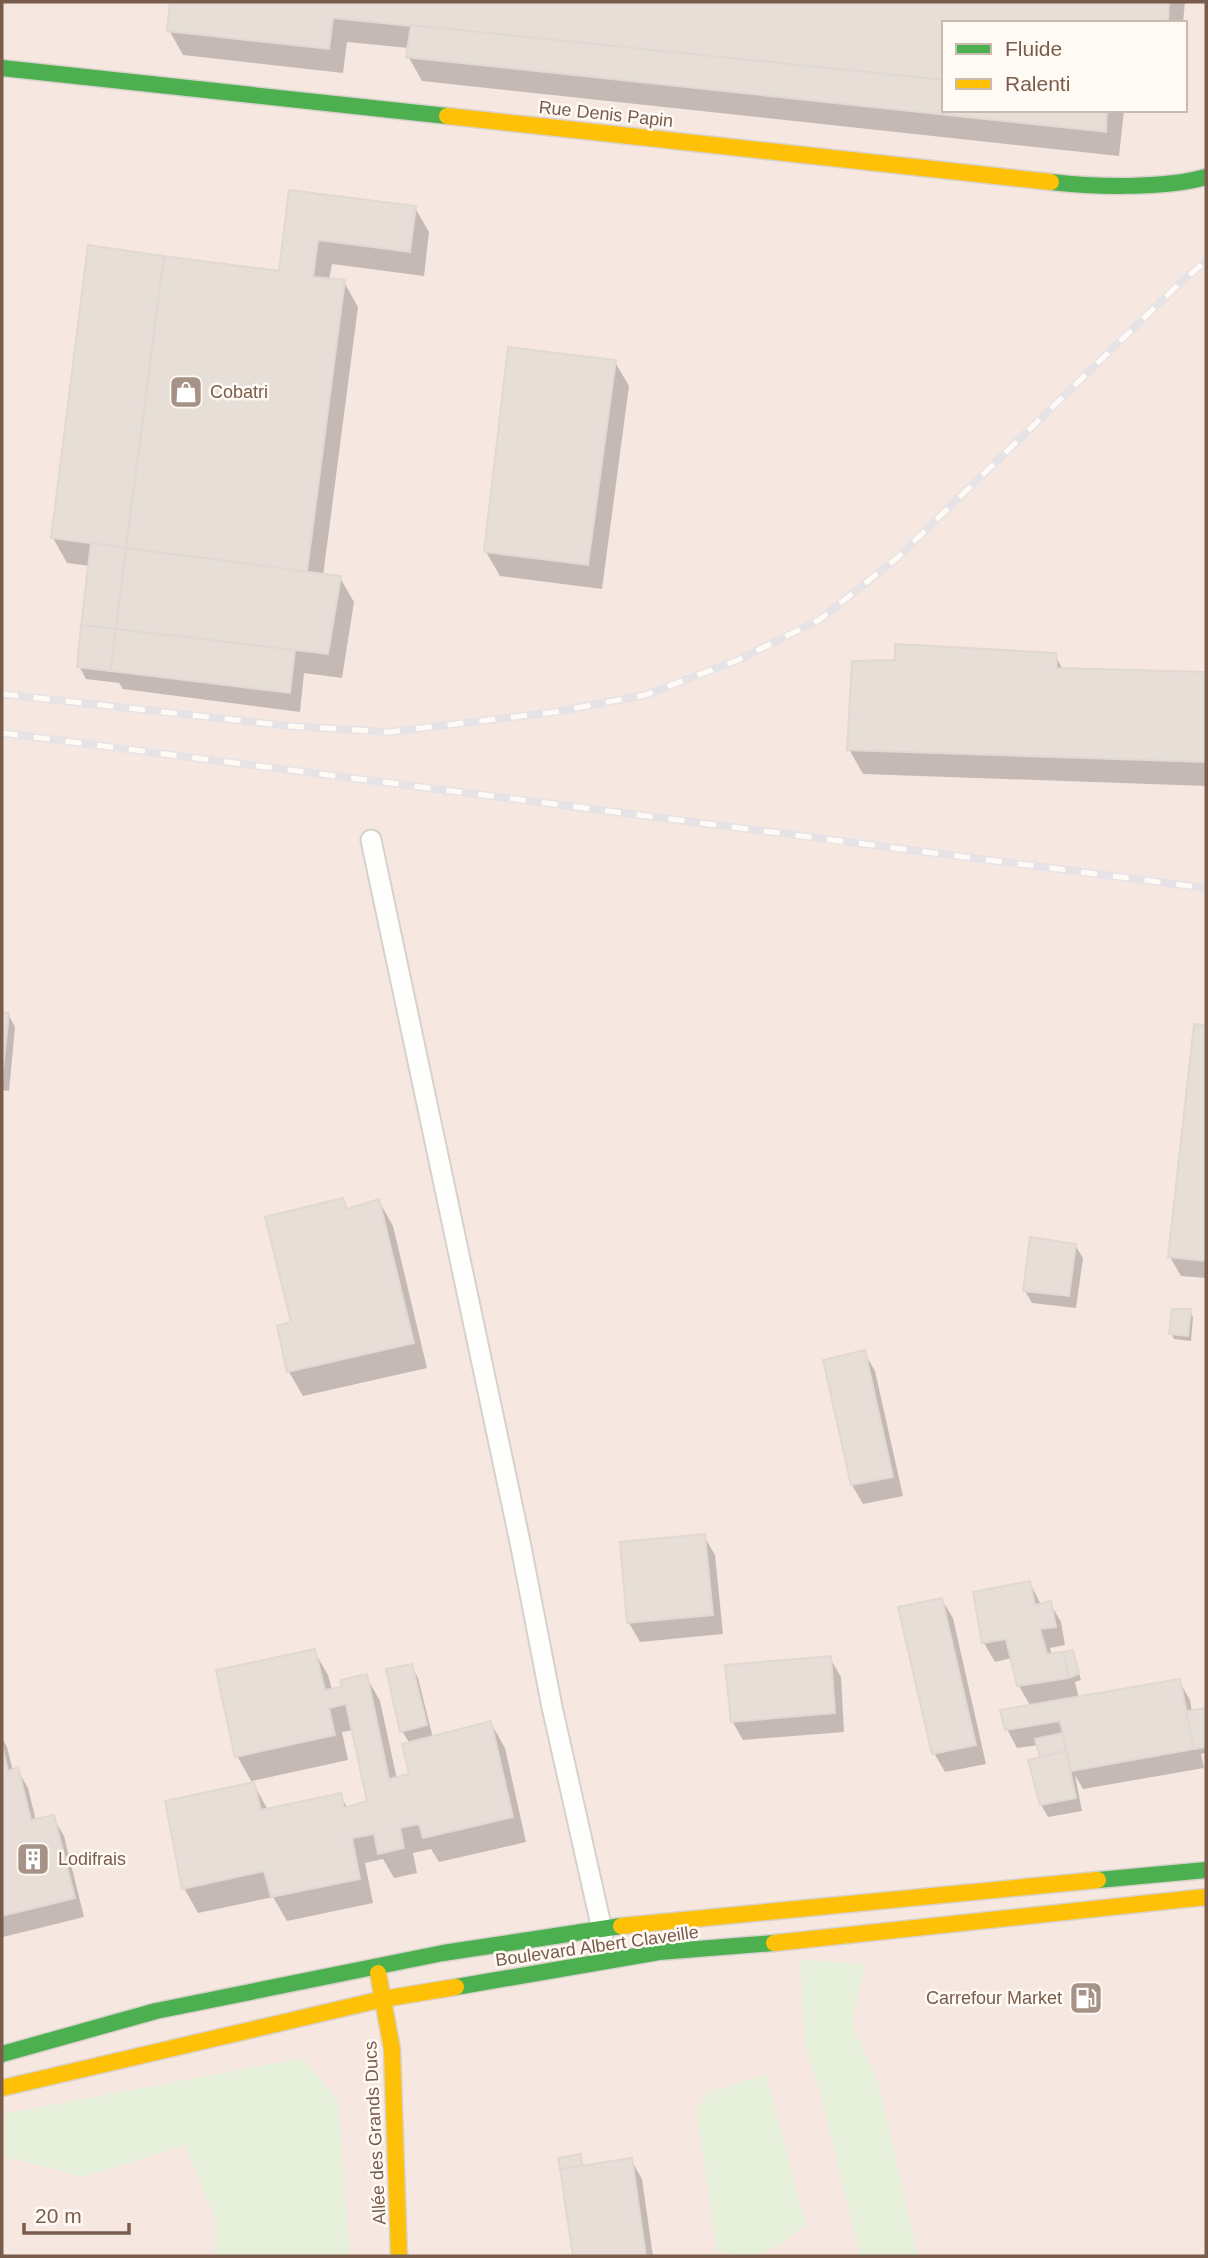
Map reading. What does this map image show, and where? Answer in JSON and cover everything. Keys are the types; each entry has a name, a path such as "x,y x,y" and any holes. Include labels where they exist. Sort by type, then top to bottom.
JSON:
{"main road":[{"name":"Rue Denis Papin","path":"2,68 1085,186 1188,182 1206,177"},
{"name":"Boulevard Albert Claveille","path":"2,2054 156,2011 443,1953 602,1928 1206,1870"},
{"name":"Boulevard Albert Claveille","path":"2,2088 383,1999 659,1952 790,1942 1206,1897"},
{"name":"Allée des Grands Ducs","path":"377,1967 392,2049 399,2256"}],"lane":[{"path":"371,840 520,1542 552,1707 609,1961"}],"shaded area":[{"path":"2,2 1206,2 1206,2256 2,2256"}],"green space":[{"path":"800,1959 865,1964 852,2023 879,2085 918,2256 860,2256 822,2099 805,2045"},
{"path":"303,2058 338,2101 350,2256 214,2256 217,2221 184,2145 84,2177 2,2156 2,2114"},
{"path":"766,2074 806,2225 766,2251 738,2256 717,2251 696,2109 709,2092"}],"building":[{"path":"170,2 1169,2 1168,21 942,21 942,80 333,18 329,49 167,31"},
{"path":"411,25 942,80 942,112 1107,112 1106,132 406,57"},
{"path":"289,190 416,206 410,252 318,240 313,277 345,280 307,572 126,548 164,256 279,271"},
{"path":"88,245 164,256 126,548 51,538"},
{"path":"508,347 616,360 588,565 484,552"},
{"path":"91,543 126,548 116,629 81,625"},
{"path":"126,548 341,576 328,654 116,629"},
{"path":"81,625 116,629 110,671 77,667"},
{"path":"116,629 295,650 290,693 110,671"},
{"path":"895,644 1056,653 1057,668 1206,672 1206,762 847,750 852,661 895,660"},
{"path":"2,1012 9,1013 2,1079"},
{"path":"1194,1024 1206,1025 1206,1261 1168,1257"},
{"path":"343,1198 347,1209 379,1199 414,1343 287,1372 277,1326 291,1322 265,1217"},
{"path":"1030,1237 1076,1244 1069,1296 1023,1291"},
{"path":"1172,1309 1191,1309 1188,1336 1169,1334"},
{"path":"865,1350 893,1477 851,1485 823,1360"},
{"path":"705,1534 713,1615 627,1623 620,1542"},
{"path":"1030,1581 1035,1605 1051,1601 1056,1627 1040,1629 1047,1654 1063,1652 1069,1678 1017,1686 1006,1639 982,1643 973,1592"},
{"path":"942,1598 976,1745 932,1754 898,1607"},
{"path":"315,1649 325,1690 341,1687 341,1680 367,1674 389,1779 409,1774 402,1744 491,1721 513,1817 423,1838 419,1824 400,1828 404,1848 378,1854 374,1834 352,1838 360,1879 271,1897 264,1871 182,1889 165,1801 254,1782 261,1810 341,1793 344,1808 367,1801 346,1704 329,1708 335,1735 235,1757 216,1670"},
{"path":"1073,1650 1079,1674 1069,1678 1063,1652"},
{"path":"831,1656 835,1713 731,1722 725,1665"},
{"path":"412,1664 427,1725 400,1732 386,1669"},
{"path":"1180,1679 1194,1749 1071,1771 1060,1721 1005,1730 1000,1710"},
{"path":"1206,1708 1206,1747 1194,1749 1186,1711"},
{"path":"1063,1733 1066,1751 1040,1757 1035,1739"},
{"name":"Lodifrais","path":"2,1745 8,1771 18,1767 31,1820 54,1815 75,1898 2,1916"},
{"path":"1066,1751 1076,1798 1040,1805 1028,1760"},
{"path":"581,2154 582,2166 560,2169 558,2158"},
{"path":"632,2158 646,2256 573,2256 560,2169"}],"railway":[{"path":"2,694 289,726 389,732 555,712 645,695 738,660 819,620 897,558 1180,283 1206,261"},
{"path":"2,733 1206,888"}],"traffic: fast":[{"path":"2,68 447,116"},
{"path":"1051,182 1129,186 1170,184 1206,177"},
{"path":"1098,1880 1206,1870"},
{"path":"2,2054 156,2011 443,1953 621,1926"},
{"path":"456,1987 659,1952 774,1943"}],"traffic: slow":[{"path":"447,116 1051,182"},
{"path":"621,1926 1098,1880"},
{"path":"774,1943 1206,1897"},
{"path":"378,1973 392,2049 399,2256"},
{"path":"2,2088 383,1999 456,1987"}],"place":[{"name":"Cobatri","path":"186,392"},
{"name":"Lodifrais","path":"33,1859"},
{"name":"Carrefour Market","path":"1086,1998"}]}
